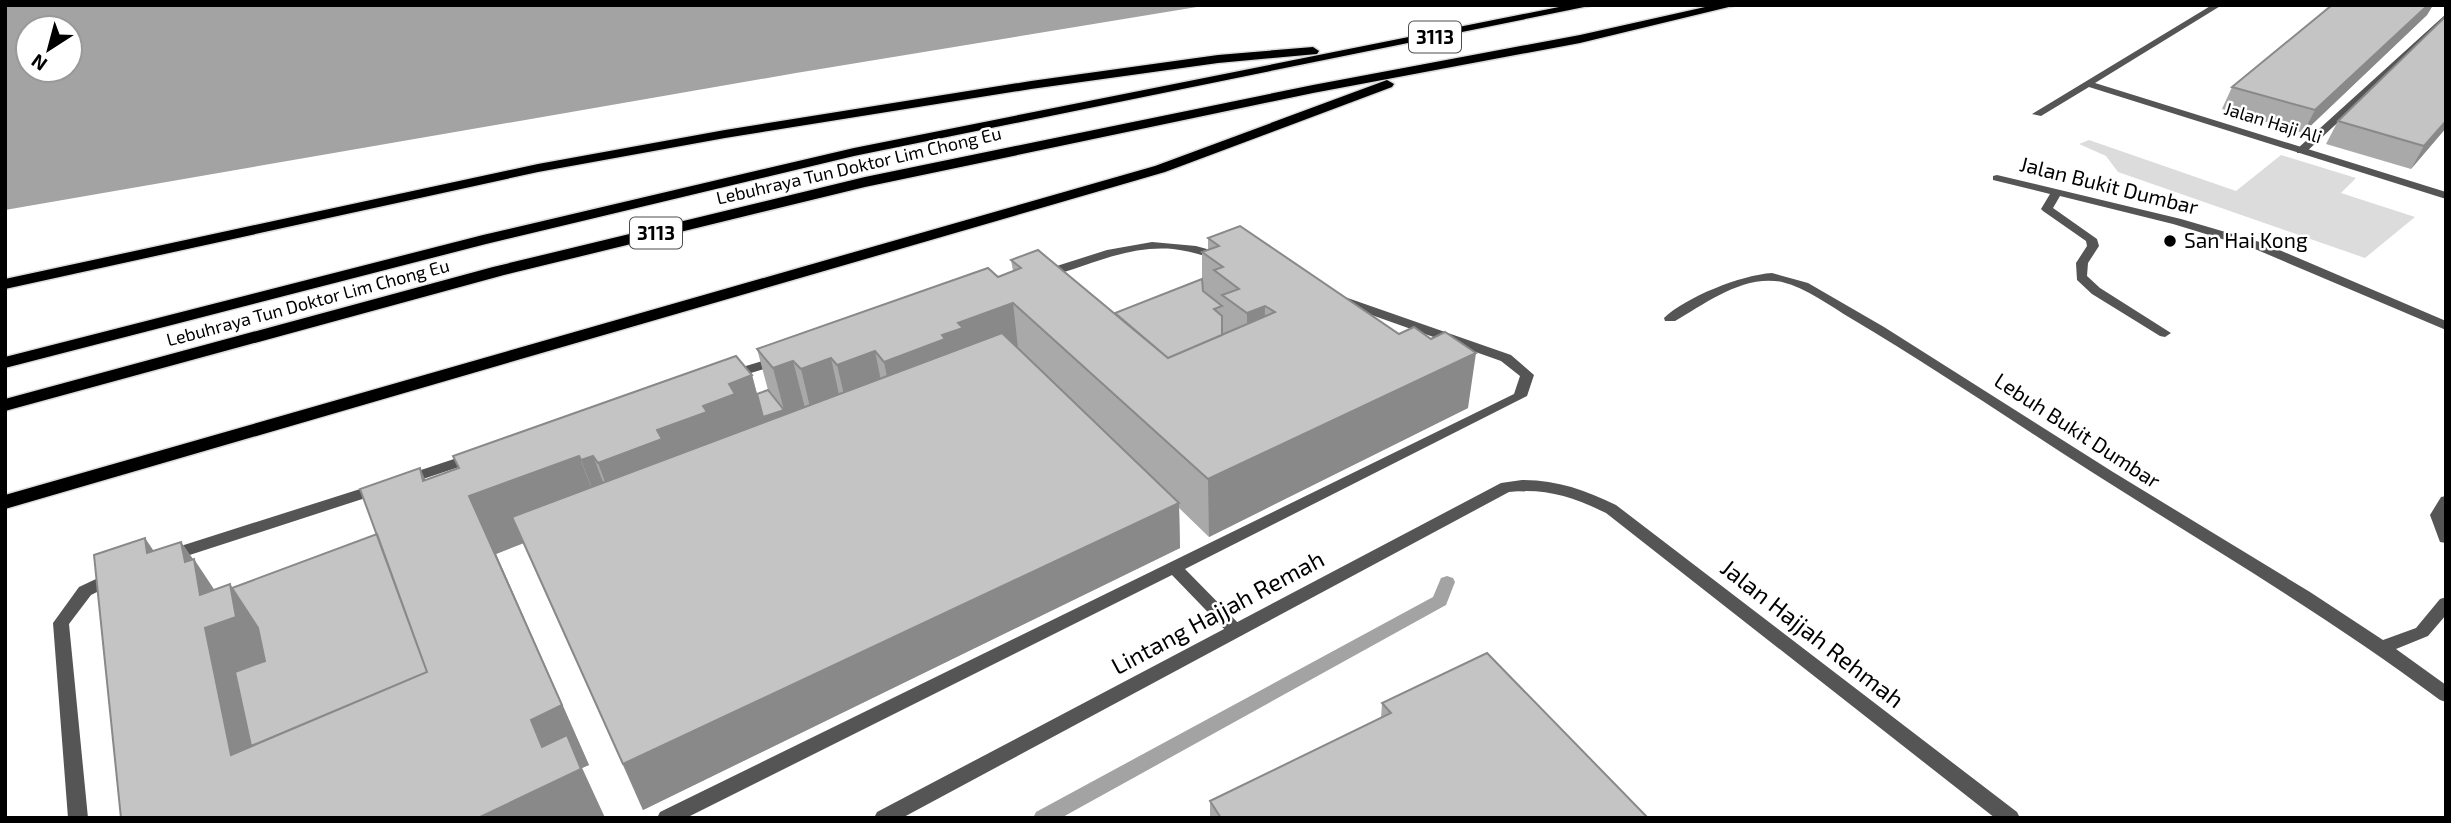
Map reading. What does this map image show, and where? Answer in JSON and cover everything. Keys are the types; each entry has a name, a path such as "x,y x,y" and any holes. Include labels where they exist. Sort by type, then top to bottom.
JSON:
{"highway":[{"name":"Lebuhraya Tun Doktor Lim Chong Eu","path":"5,363 483,240 853,152 1588,5"},
{"name":"Lebuhraya Tun Doktor Lim Chong Eu","path":"5,405 499,271 865,181 1313,89 1580,39 1731,5"},
{"path":"5,284 538,168 724,134 1031,85 1219,59 1405,43"},
{"path":"5,502 1160,169 1435,66"}],"street":[{"path":"2037,114 2218,5"},
{"path":"2301,151 2446,18"},
{"name":"Jalan Haji Ali","path":"2090,84 2446,196"},
{"name":"Jalan Bukit Dumbar","path":"1997,178 2165,218 2259,246 2442,321"},
{"path":"2056,193 2047,209 2091,239 2093,246 2082,263 2081,277 2096,291 2165,334"},
{"path":"1029,279 1135,245 1171,245 1206,251 1232,260"},
{"name":"Lebuh Bukit Dumbar","path":"1670,318 1738,283 1773,277 1793,281 1881,330 2141,498 2384,647 2446,695"},
{"path":"667,818 1520,396 1527,375 1506,358 1323,293"},
{"path":"712,381 791,356"},
{"path":"156,560 487,454"},
{"name":"Lintang Hajjah Remah","path":"884,818 1506,487 1539,483 1581,494"},
{"name":"Jalan Hajjah Rehmah","path":"1581,494 1611,509 2010,818"},
{"path":"2446,501 2438,515 2446,538"},
{"path":"78,818 61,623 85,592 130,568"},
{"path":"1174,568 1236,631"},
{"path":"2384,647 2422,632 2446,603"}],"shaded area":[{"path":"5,5 1209,5 796,73 5,210"},
{"path":"2089,140 2236,191 2281,155 2356,178 2341,193 2415,217 2365,258 2118,172 2106,156 2079,144"}],"building":[{"path":"2332,5 2428,5 2315,110 2232,87"},
{"path":"2446,16 2446,121 2424,146 2338,121"},
{"path":"1240,226 1399,334 1414,327 1431,339 1445,332 1476,353 1208,479 1013,303 958,323 963,328 942,335 945,339 884,362 875,351 837,365 831,358 801,369 793,361 773,368 757,349 988,268 998,277 1021,268 1011,260 1038,250 1168,358 1275,312 1265,306 1247,313 1222,295 1239,289 1214,270 1223,267 1202,252 1219,246 1208,238"},
{"path":"1202,279 1203,291 1222,306 1214,309 1222,316 1222,335 1168,358 1115,313"},
{"path":"1002,333 1179,503 623,764 512,517"},
{"path":"736,356 752,375 729,384 735,394 703,406 707,412 657,430 662,439 598,463 593,456 581,460 579,456 469,496 562,705 531,720 542,747 567,735 581,769 478,818 121,818 94,555 145,538 147,553 181,542 185,562 194,559 200,595 230,584 236,617 205,628 231,755 427,672 360,489 420,468 423,481 459,468 453,456"},
{"path":"768,390 784,410 763,417 757,394"},
{"path":"377,534 427,672 251,746 235,672 265,661 258,628 232,588"},
{"path":"1487,653 1648,818 1221,818 1210,801 1391,713 1382,703"}],"waterway":[{"path":"1043,818 1440,601 1447,582"}],"place":[{"name":"San Hai Kong","path":"2170,241"}]}
